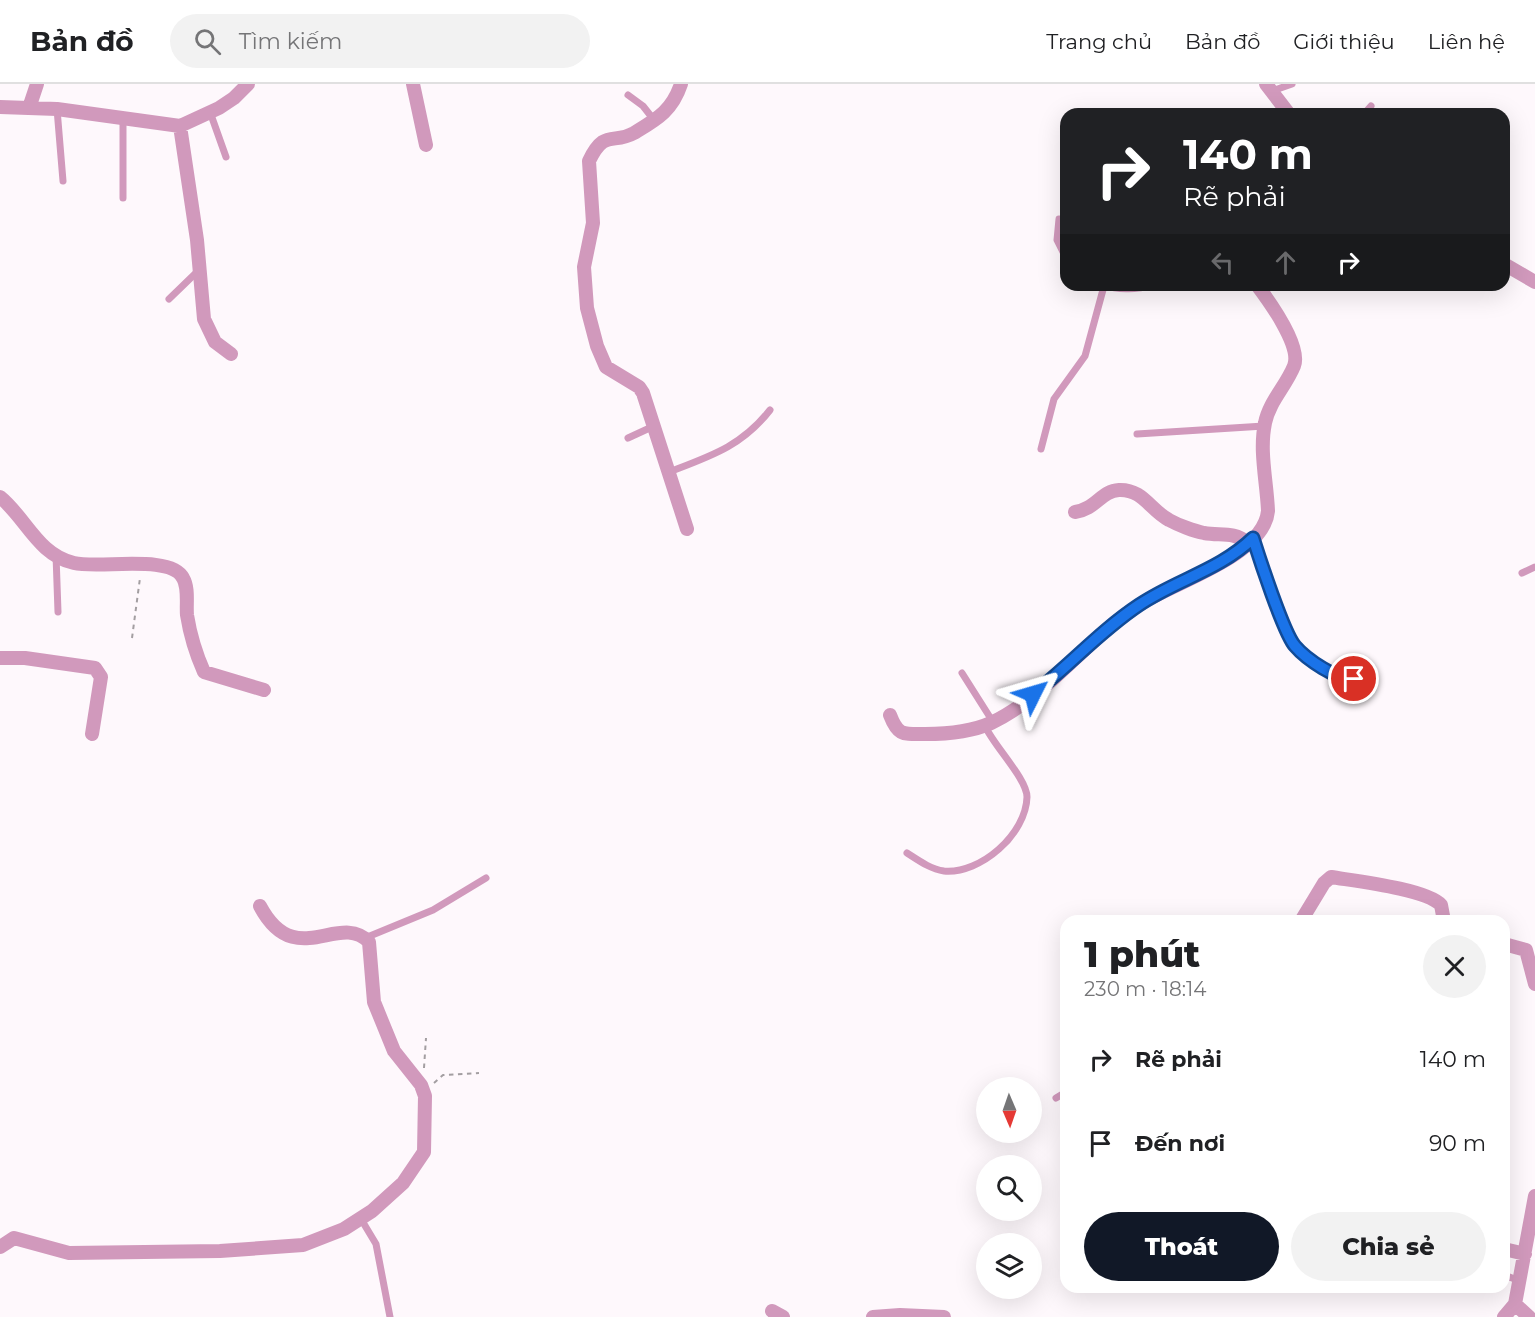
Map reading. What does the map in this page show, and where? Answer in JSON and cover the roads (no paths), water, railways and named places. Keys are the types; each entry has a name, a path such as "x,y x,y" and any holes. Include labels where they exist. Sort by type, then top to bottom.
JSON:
{"street":[{"path":"29,108 37,84"},
{"path":"0,107 57,109 180,126 234,98 248,84"},
{"path":"413,84 426,145"},
{"path":"681,84 673,105 634,133 603,142 597,146 589,161 593,231 584,267 587,309 602,358 610,370 639,387 687,529"},
{"path":"1269,88 1284,108"},
{"path":"180,126 200,269 204,319 215,342 231,354"},
{"path":"1510,267 1535,282"},
{"path":"890,715 895,728 903,733 936,734 989,724 1049,681 1120,618 1167,588 1222,563 1251,540 1267,520 1264,426 1268,411 1294,367 1296,354 1283,327 1261,291"},
{"path":"1075,512 1090,509 1109,492 1127,490 1138,493 1171,521 1203,533 1232,534 1251,540"},
{"path":"0,497 42,546 71,563 93,567 153,564 178,571 184,579 187,614 204,672 264,690"},
{"path":"0,658 25,658 95,668 100,677 92,734"},
{"path":"1305,915 1324,883 1331,877 1395,888 1431,898 1442,905 1443,915"},
{"path":"0,1247 14,1238 69,1253 256,1249 303,1245 344,1229 361,1219 403,1183 421,1158 425,1143 423,1091 394,1051 374,1002 370,946 365,938 351,931 310,939 293,938 268,921 260,906"},
{"path":"1510,946 1526,950 1535,984"},
{"path":"1504,1317 1515,1304 1535,1196"},
{"path":"1510,1250 1525,1254"},
{"path":"1515,1304 1529,1317"},
{"path":"873,1317 900,1315 944,1317"}],"lane":[{"path":"1269,88 1292,84"},
{"path":"628,95 643,106 654,120"},
{"path":"57,109 63,181"},
{"path":"210,112 226,157"},
{"path":"123,118 123,198"},
{"path":"1059,219 1057,240 1060,246"},
{"path":"169,299 200,269"},
{"path":"1041,449 1054,399 1085,356 1102,291"},
{"path":"669,472 729,448 755,429 770,410"},
{"path":"628,438 654,426"},
{"path":"1137,434 1264,426"},
{"path":"1251,540 1294,646 1334,675 1346,680 1354,679 1365,663"},
{"path":"56,555 58,612"},
{"path":"1522,573 1535,567"},
{"path":"907,853 931,868 946,871 969,867 996,852 1012,836 1023,812 1027,796 1023,780 1000,753 989,724 962,673"},
{"path":"365,938 433,909 486,878"},
{"path":"1056,1098 1060,1096"},
{"path":"361,1219 376,1244 390,1317"},
{"path":"1510,1277 1520,1281"}]}
